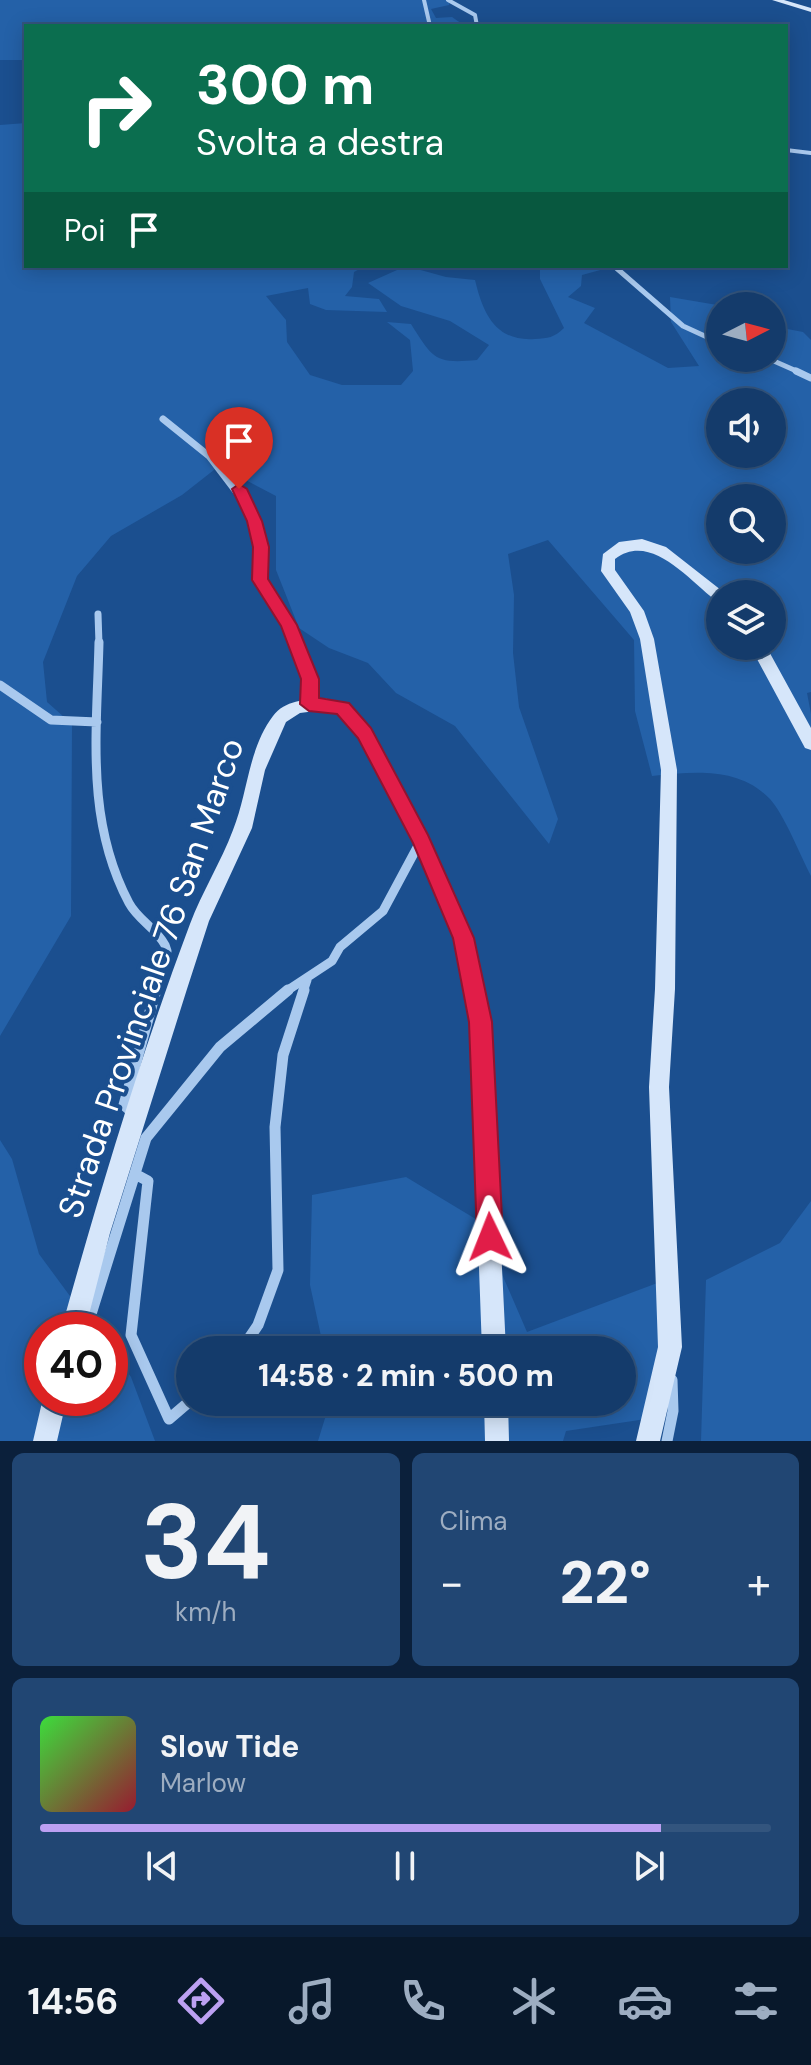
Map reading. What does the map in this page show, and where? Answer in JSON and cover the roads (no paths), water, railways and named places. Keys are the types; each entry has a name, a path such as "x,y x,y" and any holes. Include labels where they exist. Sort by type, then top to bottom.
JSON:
{"street":[{"path":"424,0 430,24"},
{"path":"448,0 475,15 477,24"},
{"path":"776,0 811,10"},
{"path":"788,150 811,153"},
{"path":"616,268 683,326 706,337"},
{"path":"786,367 811,378"},
{"path":"163,419 209,455 242,492 261,547 260,580 289,625 304,661 310,679 309,704 332,705 352,715 365,733 421,841 464,938 480,1022 493,1336"},
{"path":"667,1441 673,1411 659,1087 665,989 669,770 647,639 637,611 608,571 608,557 624,545 655,547 706,585"},
{"path":"98,614 101,652 93,793 104,836 133,911 163,937 167,946 124,1105 137,1116"},
{"path":"766,660 811,743"},
{"path":"0,685 51,720 97,722"},
{"name":"Strada Provinciale 76 San Marco","path":"78,1312 99,1233 200,921 243,828 257,770 271,735 285,713 309,704"},
{"path":"92,1312 146,1138 220,1047 294,985 307,980 383,911 421,841"},
{"path":"251,1336 258,1325 278,1270 275,1127 283,1055 307,980"},
{"path":"135,1174 148,1181 131,1335 169,1419 176,1413"},
{"path":"648,1441 670,1347"},
{"path":"496,1416 497,1441"}]}
